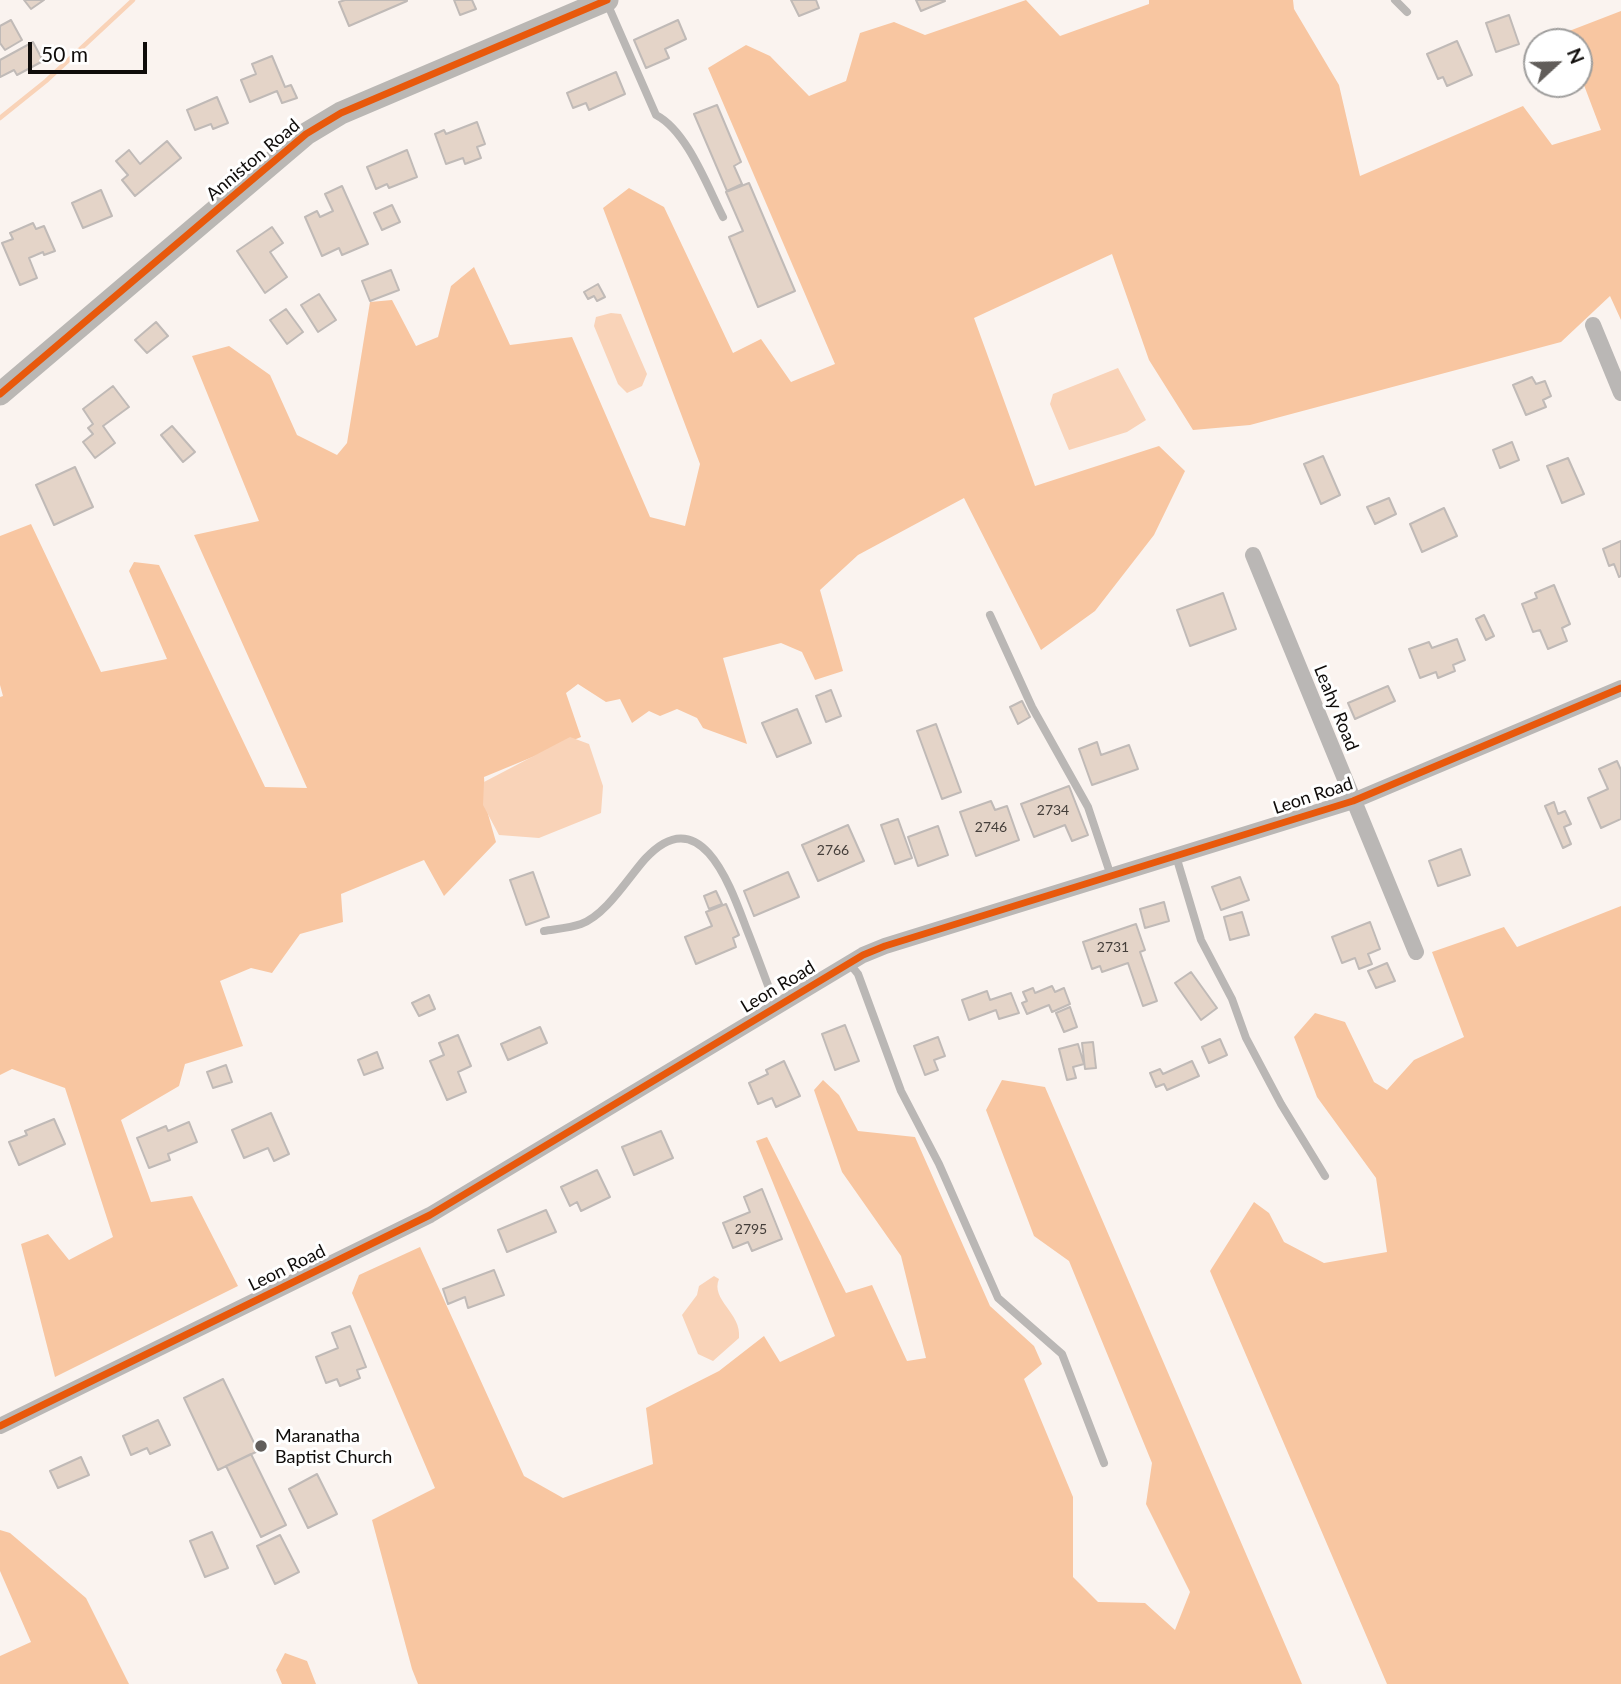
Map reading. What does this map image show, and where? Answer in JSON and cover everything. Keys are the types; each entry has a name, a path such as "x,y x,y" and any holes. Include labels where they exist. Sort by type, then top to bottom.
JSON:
{"street":[{"name":"Anniston Road","path":"0,394 306,134 341,113 607,0"},
{"path":"1593,325 1621,393"},
{"name":"Leahy Road","path":"1253,555 1416,952"},
{"name":"Leon Road","path":"0,1426 429,1215 849,963 886,946 1353,801 1621,688"}],"lane":[{"path":"607,0 656,115 665,120 686,145 723,217"},
{"path":"1395,0 1407,12"},
{"path":"990,615 1032,707 1088,807 1111,876"},
{"path":"544,932 588,920 611,900 661,844 674,839 688,839 702,845 728,880 776,1006"},
{"path":"1176,856 1201,940 1232,999 1246,1038 1281,1104 1325,1176"},
{"path":"849,963 858,974 901,1091 939,1164 998,1298 1062,1354 1104,1463"}],"shaded area":[{"path":"1026,0 1060,36 1149,4 1149,0 1293,0 1294,9 1339,85 1360,176 1523,106 1552,145 1601,130 1589,98 1593,98 1593,28 1577,28 1621,11 1621,320 1610,296 1561,342 1250,425 1193,430 1149,360 1112,254 974,318 1035,486 1159,446 1185,471 1154,535 1095,611 1041,650 964,498 858,555 820,590 843,671 815,680 802,652 781,643 723,658 747,744 703,728 697,718 677,709 660,716 649,711 632,723 620,699 606,702 578,684 566,693 581,737 484,777 486,807 496,842 444,896 424,860 341,894 343,922 300,934 272,973 251,968 220,981 243,1046 185,1064 179,1086 121,1120 151,1202 192,1196 238,1286 55,1377 21,1244 48,1234 69,1260 113,1237 65,1088 12,1069 0,1075 0,697 3,696 0,685 0,536 31,524 101,672 167,659 129,571 134,562 159,565 265,787 307,788 194,535 259,521 192,356 229,346 270,375 297,435 337,455 347,443 370,302 392,300 416,346 438,337 451,286 474,267 510,345 572,337 650,517 685,526 700,464 603,208 629,188 664,207 733,353 761,339 791,382 835,364 708,68 746,45 770,56 809,96 846,81 860,33 894,22 925,35"},
{"path":"611,313 621,314 647,374 642,386 627,393 618,384 594,326 596,317"},
{"path":"1118,368 1146,420 1127,432 1069,450 1050,404 1053,394"},
{"path":"570,737 589,744 603,786 601,813 539,838 499,835 483,805 484,782"},
{"path":"1621,906 1621,1684 1387,1684 1210,1271 1254,1202 1269,1213 1284,1242 1324,1263 1387,1252 1376,1178 1317,1097 1294,1037 1315,1013 1345,1022 1374,1082 1387,1090 1414,1060 1464,1037 1432,952 1504,927 1517,947"},
{"path":"823,1080 839,1095 858,1131 915,1137 990,1306 1034,1346 1042,1364 1024,1379 1073,1497 1073,1577 1098,1602 1145,1603 1175,1630 1190,1592 1146,1504 1152,1463 1069,1261 1034,1236 986,1110 1002,1080 1045,1087 1302,1684 418,1684 372,1520 435,1488 352,1293 359,1275 420,1247 524,1476 563,1498 653,1464 646,1408 719,1371 764,1336 780,1362 835,1336 756,1141 767,1137 846,1293 872,1285 907,1361 926,1358 901,1256 842,1172 814,1090"},
{"path":"714,1276 719,1279 719,1294 736,1321 739,1338 713,1361 698,1354 682,1315 697,1295 699,1286"},
{"path":"0,1530 10,1533 86,1598 129,1684 0,1684 0,1656 31,1642 0,1571"},
{"path":"285,1653 307,1661 316,1684 282,1684 276,1670"}],"building":[{"path":"24,0 44,0 31,9"},
{"path":"454,0 472,0 476,9 460,15"},
{"path":"791,0 816,0 819,8 799,16"},
{"path":"916,0 944,0 945,1 921,11"},
{"path":"407,1 349,26 339,2"},
{"path":"1509,15 1519,44 1496,52 1486,23"},
{"path":"11,20 22,40 5,50 0,43 0,26"},
{"path":"678,20 686,39 665,49 669,58 646,68 634,40"},
{"path":"1457,41 1472,75 1447,86 1443,77 1438,79 1427,54"},
{"path":"33,42 43,61 17,75 14,70 0,77 0,60"},
{"path":"272,56 285,87 291,85 297,98 282,103 277,91 250,102 241,80 256,74 252,64"},
{"path":"616,72 625,94 589,110 586,103 573,108 567,93"},
{"path":"217,97 228,123 213,129 211,124 195,130 187,110"},
{"path":"717,105 741,162 734,166 742,184 727,191 694,114"},
{"path":"477,122 485,144 477,147 481,158 465,164 463,158 446,164 435,134 444,130 446,134"},
{"path":"167,141 181,158 135,196 122,180 128,175 116,161 129,150 140,164"},
{"path":"407,150 417,177 389,188 387,184 376,189 367,167"},
{"path":"749,183 795,291 758,307 729,237 743,231 726,192"},
{"path":"342,186 368,244 342,255 339,248 322,256 305,217 317,211 320,217 333,211 325,194"},
{"path":"101,190 112,216 83,228 72,203"},
{"path":"392,205 400,222 382,230 374,213"},
{"path":"33,223 36,229 44,226 55,251 44,255 43,252 29,258 37,278 20,285 2,243 13,239 10,233"},
{"path":"272,227 283,243 270,252 287,277 265,293 237,251"},
{"path":"391,270 399,290 370,301 362,281"},
{"path":"598,284 605,297 597,301 594,296 588,299 584,292"},
{"path":"319,294 336,320 318,332 301,305"},
{"path":"286,309 303,332 287,344 270,320"},
{"path":"156,322 168,336 147,353 135,340"},
{"path":"1532,377 1536,384 1545,381 1551,396 1543,400 1546,407 1526,415 1513,385"},
{"path":"113,386 129,407 103,426 115,443 95,458 83,442 93,434 88,428 93,424 83,409"},
{"path":"172,426 195,452 183,462 161,435"},
{"path":"1512,442 1519,460 1500,468 1493,450"},
{"path":"1323,456 1340,495 1321,504 1304,464"},
{"path":"1568,458 1584,494 1562,503 1547,466"},
{"path":"75,467 93,507 54,525 36,485"},
{"path":"1389,498 1396,514 1375,524 1367,507"},
{"path":"1444,508 1457,536 1422,552 1410,524"},
{"path":"1621,541 1619,577 1614,564 1609,566 1603,549"},
{"path":"1554,585 1570,624 1562,628 1567,641 1548,649 1540,630 1533,632 1522,604 1537,598 1535,593"},
{"path":"1223,593 1236,629 1190,646 1177,610"},
{"path":"1484,615 1494,636 1486,640 1476,619"},
{"path":"1457,639 1465,660 1453,665 1455,671 1438,678 1436,672 1420,678 1409,649 1429,642 1432,648"},
{"path":"1388,686 1395,701 1355,719 1348,703"},
{"path":"831,690 841,716 826,722 816,696"},
{"path":"1022,701 1030,717 1018,724 1010,707"},
{"path":"797,709 811,743 777,757 762,723"},
{"path":"936,724 961,792 942,799 917,731"},
{"path":"1097,742 1101,755 1129,745 1138,769 1092,785 1079,749"},
{"path":"1617,761 1621,770 1621,819 1601,828 1588,798 1608,789 1599,769"},
{"path":"1069,786 1088,835 1072,841 1065,825 1034,837 1021,804"},
{"path":"991,801 995,810 1007,806 1019,840 976,856 960,812"},
{"path":"1554,802 1558,814 1565,811 1571,824 1564,827 1571,844 1563,848 1545,806"},
{"path":"898,819 912,858 895,864 881,825"},
{"path":"848,825 864,861 818,881 802,845"},
{"path":"938,826 948,855 918,866 908,837"},
{"path":"1461,849 1470,875 1438,886 1429,861"},
{"path":"533,872 549,917 526,925 510,880"},
{"path":"788,872 799,897 754,916 744,891"},
{"path":"1240,877 1249,900 1221,910 1212,887"},
{"path":"716,891 722,904 709,909 704,896"},
{"path":"1164,902 1169,921 1145,928 1140,909"},
{"path":"726,904 739,935 733,938 736,947 696,964 685,937 712,926 706,912"},
{"path":"1242,912 1249,935 1230,940 1224,917"},
{"path":"1370,922 1380,949 1368,954 1372,964 1359,969 1355,958 1342,963 1332,937"},
{"path":"1136,924 1145,950 1140,952 1157,1001 1143,1006 1128,963 1102,972 1100,966 1092,969 1083,942"},
{"path":"1387,963 1395,981 1376,988 1368,971"},
{"path":"1191,972 1217,1008 1201,1020 1175,983"},
{"path":"1052,986 1055,992 1064,988 1070,1004 1052,1012 1049,1005 1027,1014 1022,1003 1027,1001 1023,992 1033,988 1035,993"},
{"path":"987,991 990,1000 1011,993 1019,1013 999,1019 996,1010 969,1020 962,1000"},
{"path":"429,995 435,1009 419,1016 412,1003"},
{"path":"1070,1007 1077,1027 1064,1032 1056,1013"},
{"path":"845,1025 859,1061 835,1070 822,1034"},
{"path":"540,1027 547,1043 508,1060 501,1044"},
{"path":"458,1035 471,1066 458,1072 466,1092 447,1100 430,1061 444,1055 439,1043"},
{"path":"938,1037 945,1056 934,1060 938,1070 925,1075 914,1046"},
{"path":"1220,1039 1227,1055 1209,1063 1202,1047"},
{"path":"1093,1042 1096,1068 1085,1069 1082,1043"},
{"path":"1078,1044 1084,1064 1073,1067 1076,1078 1067,1080 1059,1049"},
{"path":"377,1052 383,1068 364,1075 358,1060"},
{"path":"784,1061 800,1096 776,1107 772,1098 758,1104 749,1083 768,1074 766,1070"},
{"path":"1192,1061 1199,1076 1167,1090 1164,1084 1156,1087 1150,1073 1160,1069 1163,1074"},
{"path":"226,1065 232,1082 213,1088 207,1072"},
{"path":"271,1113 289,1154 274,1161 268,1148 244,1158 232,1130"},
{"path":"54,1119 65,1144 19,1165 9,1142 27,1135 25,1131"},
{"path":"189,1122 197,1142 168,1154 170,1160 149,1168 137,1138 166,1126 168,1131"},
{"path":"661,1131 673,1158 634,1175 622,1147"},
{"path":"597,1170 610,1197 581,1211 577,1202 570,1206 561,1187"},
{"path":"762,1189 782,1239 752,1251 748,1242 733,1248 723,1223 750,1212 744,1197"},
{"path":"546,1210 556,1232 507,1252 498,1230"},
{"path":"494,1270 504,1295 468,1308 465,1297 448,1304 443,1289"},
{"path":"350,1326 366,1367 357,1370 360,1378 340,1386 337,1379 326,1383 316,1357 338,1348 332,1333"},
{"path":"223,1379 258,1451 218,1470 184,1398"},
{"path":"158,1420 170,1445 150,1454 147,1448 131,1455 123,1436"},
{"path":"251,1454 286,1525 261,1537 226,1466"},
{"path":"81,1457 89,1475 58,1488 50,1471"},
{"path":"317,1474 337,1514 308,1528 289,1489"},
{"path":"212,1532 228,1568 205,1577 190,1541"},
{"path":"280,1535 299,1572 275,1584 257,1546"}],"waterway":[{"path":"0,118 46,81 133,0"}],"cycle path":[{"path":"0,394 306,134 341,113 607,0"},
{"path":"0,1426 430,1215 863,955 1353,801 1621,688"}],"place":[{"name":"Maranatha Baptist Church","path":"261,1446"}]}
